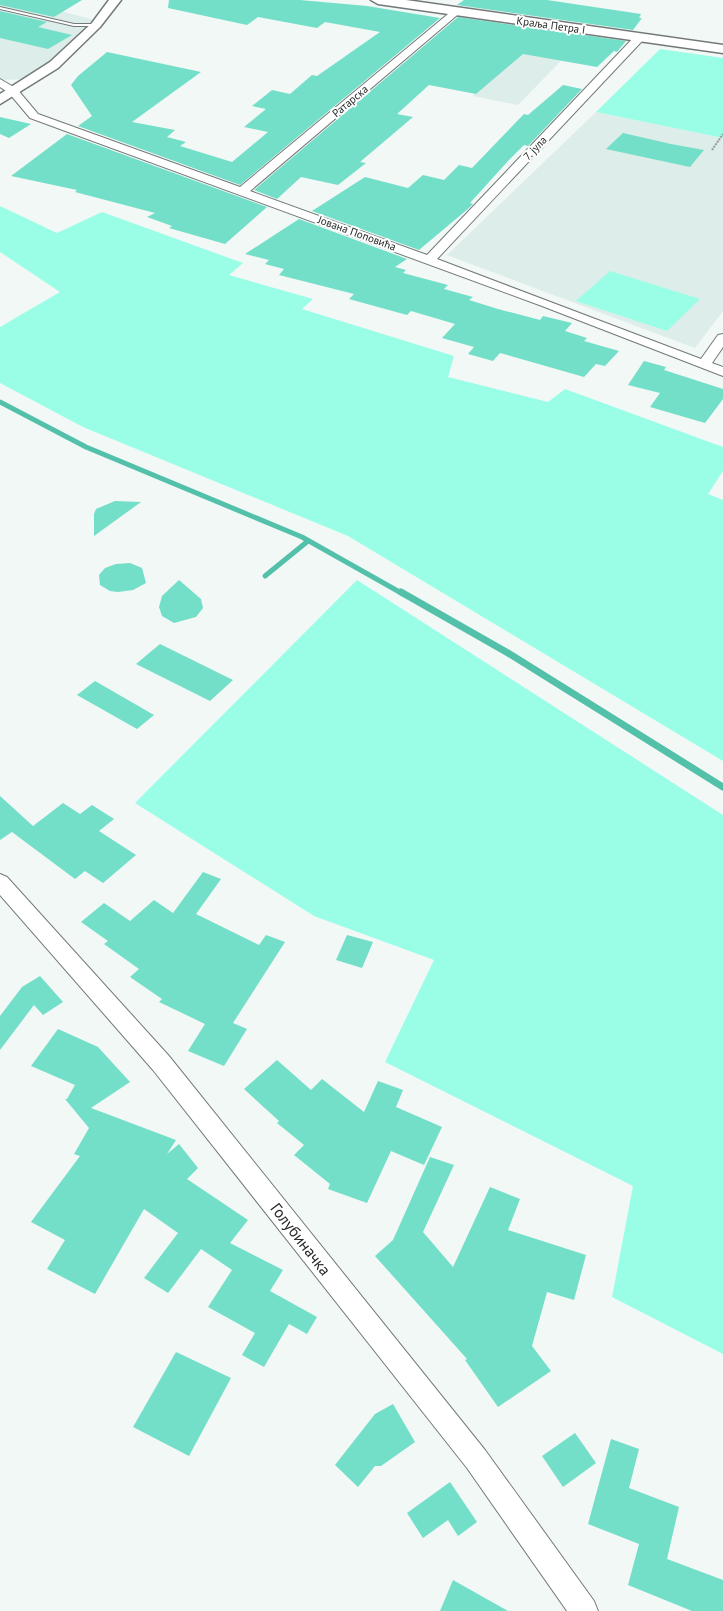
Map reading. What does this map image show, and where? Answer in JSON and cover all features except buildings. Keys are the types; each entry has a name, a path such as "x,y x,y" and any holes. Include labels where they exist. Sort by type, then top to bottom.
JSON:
{"main road":[{"name":"Краља Петра I","path":"378,0 421,3 457,11 723,49"}],"street":[{"path":"22,102 0,102 4,86 54,65 96,25 115,0"},
{"name":"Ратарска","path":"242,191 457,11"},
{"name":"7. јула","path":"429,260 640,37"},
{"name":"Јована Поповића","path":"4,86 34,116 429,260 723,372"},
{"path":"704,364 723,338"},
{"name":"Голубиначка","path":"0,882 168,1071 476,1458 584,1611"}],"lane":[{"path":"0,8 74,25 96,25"}],"path":[{"path":"712,150 723,134"}],"shaded area":[{"path":"0,0 17,0 95,20 53,62 35,75 22,79 3,80 0,78"},
{"path":"522,23 587,34 518,105 473,96 483,86 455,80"},
{"path":"596,112 723,138 723,311 695,348 447,255"}],"green space":[{"path":"660,49 723,58 723,138 596,112"},
{"path":"0,206 57,233 102,212 243,263 229,275 313,299 302,309 454,356 448,377 548,402 565,389 723,447 723,471 708,494 723,500 723,761 348,536 83,427 0,383 0,327 60,292 0,252"},
{"path":"610,271 700,299 667,331 576,301"},
{"path":"357,580 723,815 723,1354 612,1297 633,1186 385,1062 434,960 314,916 135,803"}],"waterway":[{"path":"0,402 86,447 302,537 403,594"},
{"path":"265,576 308,541"},
{"path":"401,592 508,653 723,787"}]}
